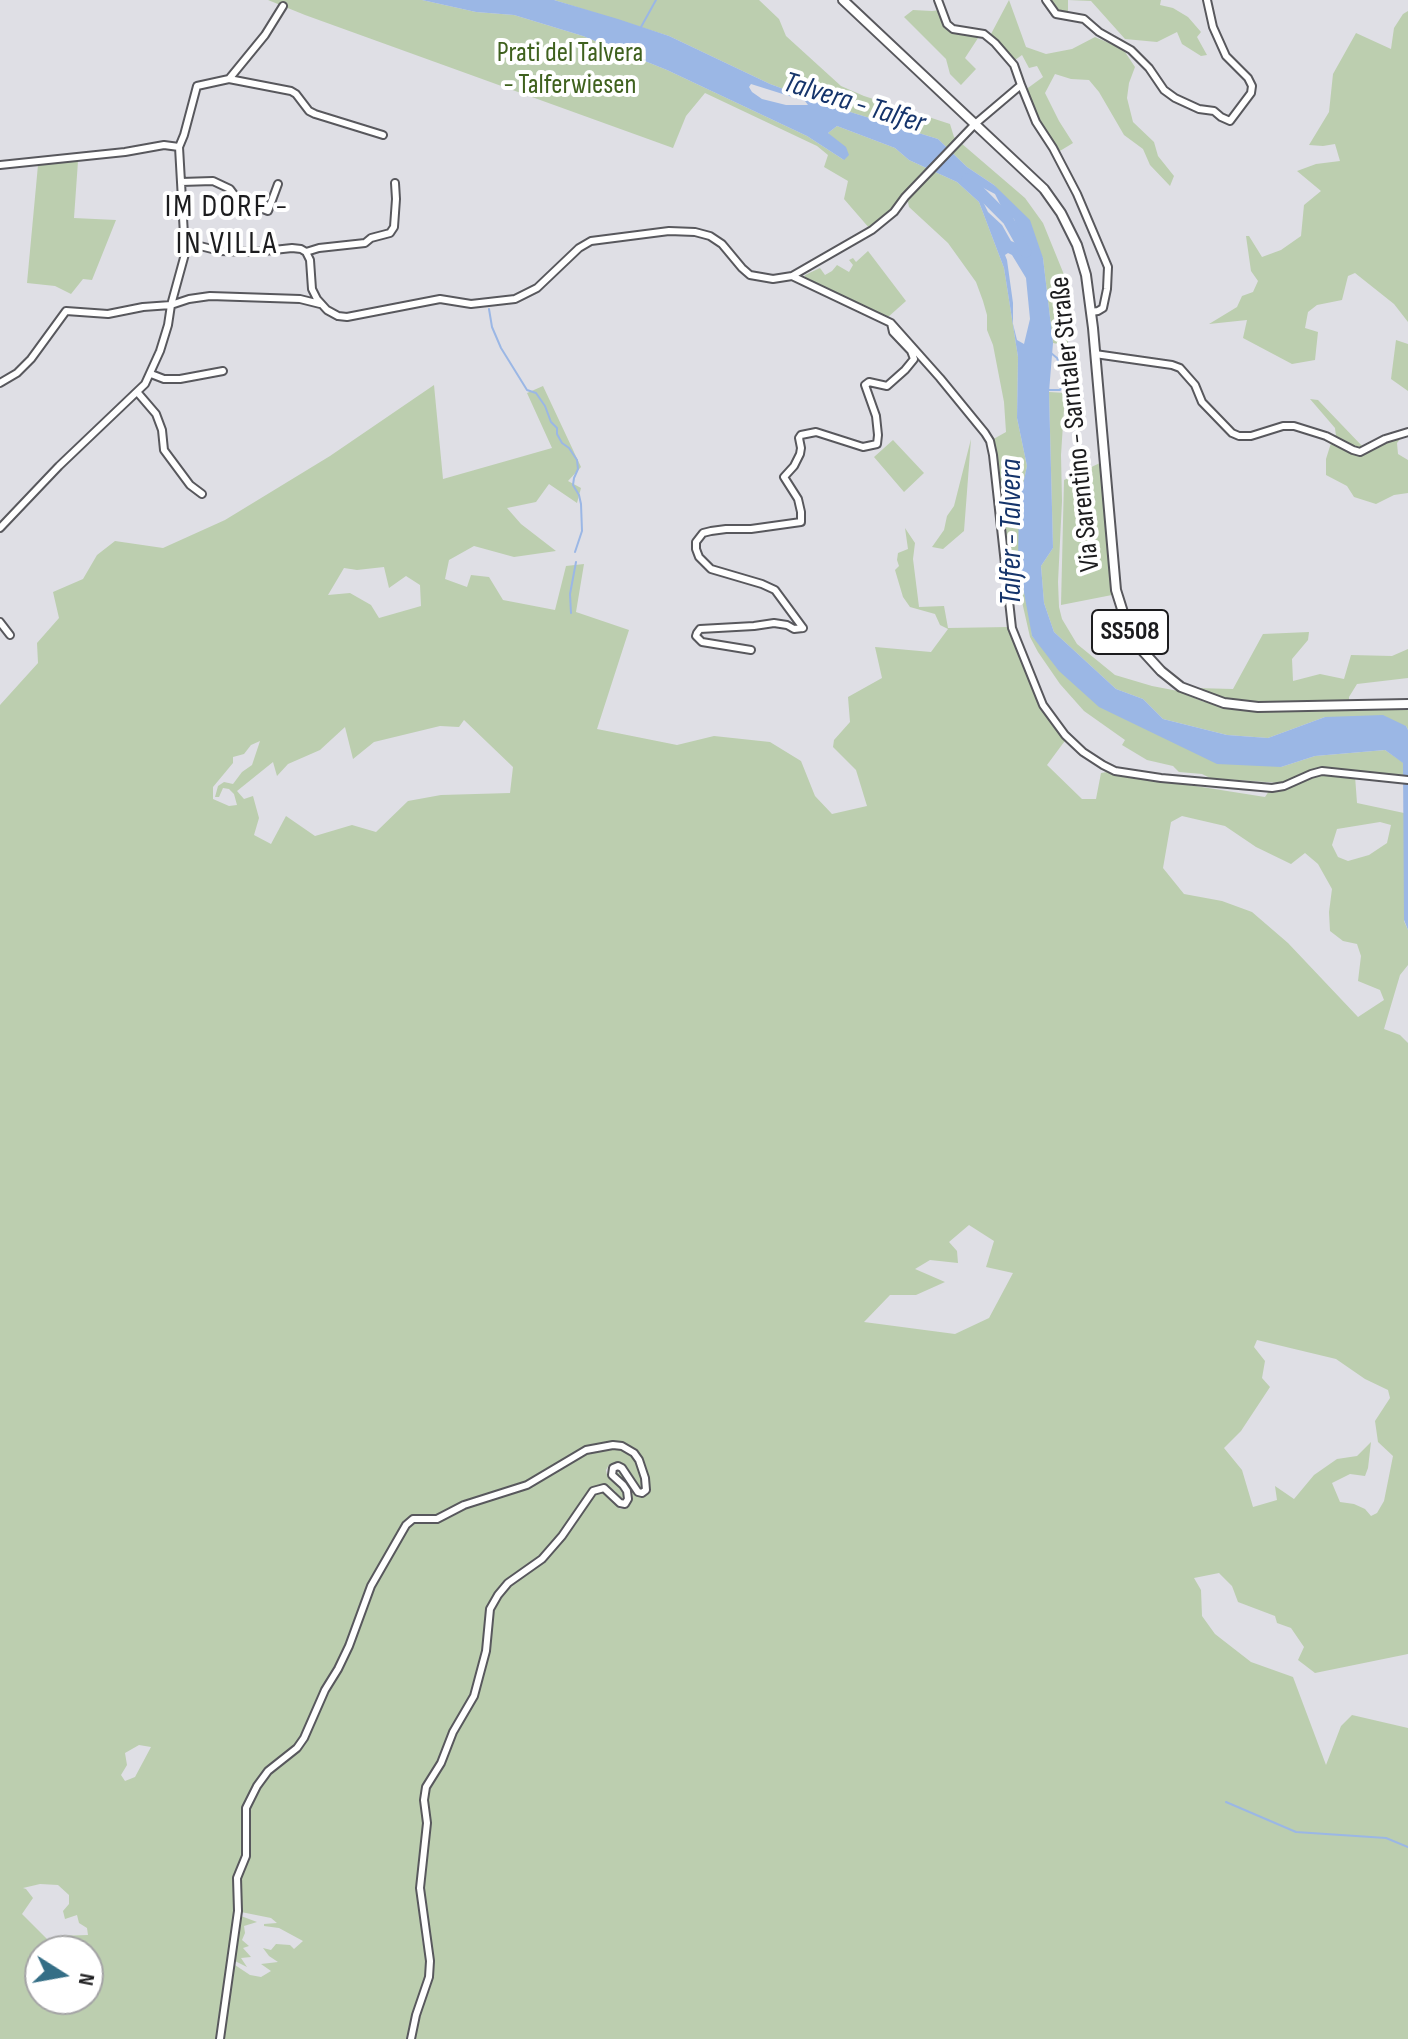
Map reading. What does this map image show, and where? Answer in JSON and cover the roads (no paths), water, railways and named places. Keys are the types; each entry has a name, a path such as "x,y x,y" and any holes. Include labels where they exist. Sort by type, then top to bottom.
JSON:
{"main road":[{"name":"Via Sarentino - Sarntaler Straße","path":"843,0 971,128 1044,189 1061,213 1077,245 1086,275 1091,312 1116,590 1133,638 1148,657 1181,687 1224,703 1258,707 1408,704"}],"street":[{"path":"938,0 947,24 953,29 984,34 1014,65 1036,122 1077,194 1108,267 1103,308 1091,312"},
{"path":"1046,0 1056,14 1084,19 1099,32 1131,50 1149,68 1164,90 1175,98 1199,109 1214,111 1230,121 1251,93 1252,86 1226,56 1213,27 1207,0"},
{"path":"229,79 265,35 283,6"},
{"path":"0,528 82,443 138,393 151,374 168,325 188,243 184,235 179,147 197,86 229,79 291,91 315,114 383,135"},
{"path":"0,383 17,373 31,359 66,311 108,314 210,296 300,299 347,317 440,299 471,304 515,299 537,288 579,248 606,238 669,231 695,232 710,236 750,275 773,279 792,276 872,230 894,212 971,128 1021,85"},
{"path":"0,165 164,145 179,147"},
{"path":"181,182 213,181 230,189 245,202 268,211 278,184"},
{"path":"306,252 365,243 371,238 390,233 394,227 395,183"},
{"path":"188,243 220,251 301,249 310,260 312,289 321,305"},
{"path":"792,276 891,323 983,430 991,445 1012,628 1043,705 1065,735 1083,752 1115,771 1258,787 1284,786 1322,771 1408,780"},
{"path":"300,299 312,289"},
{"path":"751,650 702,642 696,636 700,629 774,623 794,629 803,628 775,590 711,569 699,557 696,542 703,533 801,522 798,499 784,477 800,454 801,435 816,432 861,447 877,444 876,416 865,385 869,382 887,386 914,359 911,351 893,332 891,323"},
{"path":"1095,354 1180,368 1195,385 1202,402 1232,433 1239,436 1294,426 1326,436 1360,452 1408,432"},
{"path":"151,374 164,379 180,379 223,371"},
{"path":"138,393 156,414 164,450 189,484 202,494"},
{"path":"0,622 10,635"},
{"path":"220,2039 237,1924 237,1878 246,1856 246,1808 268,1771 297,1748 304,1738 349,1646 371,1586 406,1525 413,1519 437,1519 464,1505 527,1485 586,1450 622,1446 639,1460 646,1490 638,1492 622,1468 613,1468 612,1475 627,1491 627,1502 621,1504 602,1487 593,1491 542,1559 508,1583 498,1595 490,1609 486,1651 474,1696 426,1787 427,1823 420,1888 430,1961 429,1977 411,2039"}],"water":[{"path":"422,0 554,0 669,36 770,84 938,139 967,167 994,185 1030,220 1043,258 1053,343 1049,392 1053,548 1041,566 1044,603 1054,632 1116,689 1143,699 1163,719 1227,735 1268,738 1325,717 1383,715 1406,726 1408,930 1404,920 1403,763 1385,750 1315,756 1281,767 1217,764 1099,707 1059,671 1032,636 1018,560 1019,503 1027,466 1017,418 1018,357 1004,268 979,202 957,182 909,160 895,148 837,126 828,133 846,147 849,155 844,160 807,136 667,70 583,36 514,15 476,12","holes":["751,84 805,101 808,105 786,105 762,99 752,92","974,183 995,194 1004,212 1014,219 1019,235 1016,243 988,212","1005,255 1012,255 1026,278 1030,319 1024,344 1017,340 1013,324 1013,303"]}],"waterway":[{"path":"641,27 656,0"},
{"name":"Talvera - Talfer","path":"967,179 1008,220 1026,252"},
{"path":"489,309 492,327 501,348 527,390 536,393 545,406 562,443 577,460 578,469 573,485 581,504 582,531 575,552"},
{"path":"1048,390 1060,390 1062,385 1063,372 1057,358 1051,353"},
{"path":"571,613 570,594 576,562"},
{"path":"1226,1802 1296,1832 1386,1838 1408,1847"}],"district":[{"name":"IM DORF - IN VILLA","path":"227,226"}],"park label":[{"name":"Prati del Talvera - Talferwiesen","path":"570,70"}],"water label":[{"name":"Talfer - Talvera","path":"1012,532"}]}
